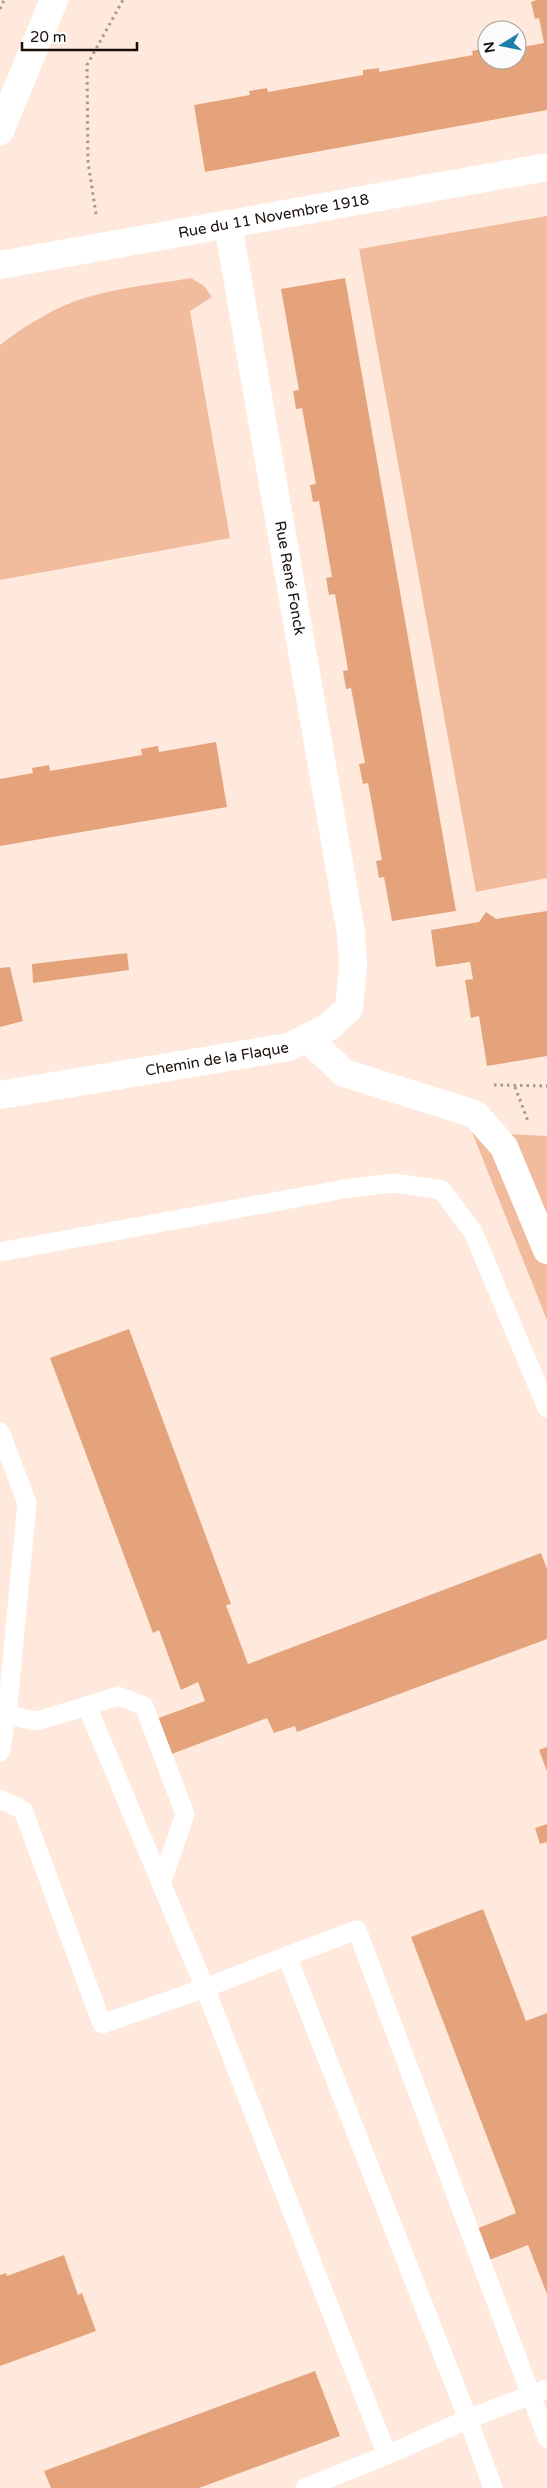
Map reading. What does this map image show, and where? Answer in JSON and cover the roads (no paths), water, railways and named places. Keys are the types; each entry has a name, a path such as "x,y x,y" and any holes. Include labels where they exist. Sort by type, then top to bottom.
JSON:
{"street":[{"path":"0,131 54,0"},
{"name":"Rue du 11 Novembre 1918","path":"0,265 547,167"},
{"name":"Rue René Fonck","path":"228,224 351,933"},
{"name":"Chemin de la Flaque","path":"0,1094 289,1047 329,1027 349,1008 352,966 351,933"},
{"path":"307,1038 344,1073 475,1114 504,1147 547,1250"}],"lane":[{"path":"0,1252 350,1188 394,1183 442,1190 473,1232 547,1408"},
{"path":"0,1432 27,1503 7,1715 0,1752"},
{"path":"7,1715 36,1721 118,1696 144,1706 185,1814 161,1884"},
{"path":"87,1706 205,1988 387,2455"},
{"path":"0,1799 23,1810 102,2024 205,1988 357,1930 539,2392 547,2438"},
{"path":"288,1956 493,2488"},
{"path":"305,2488 387,2455 468,2419 539,2392"}]}
